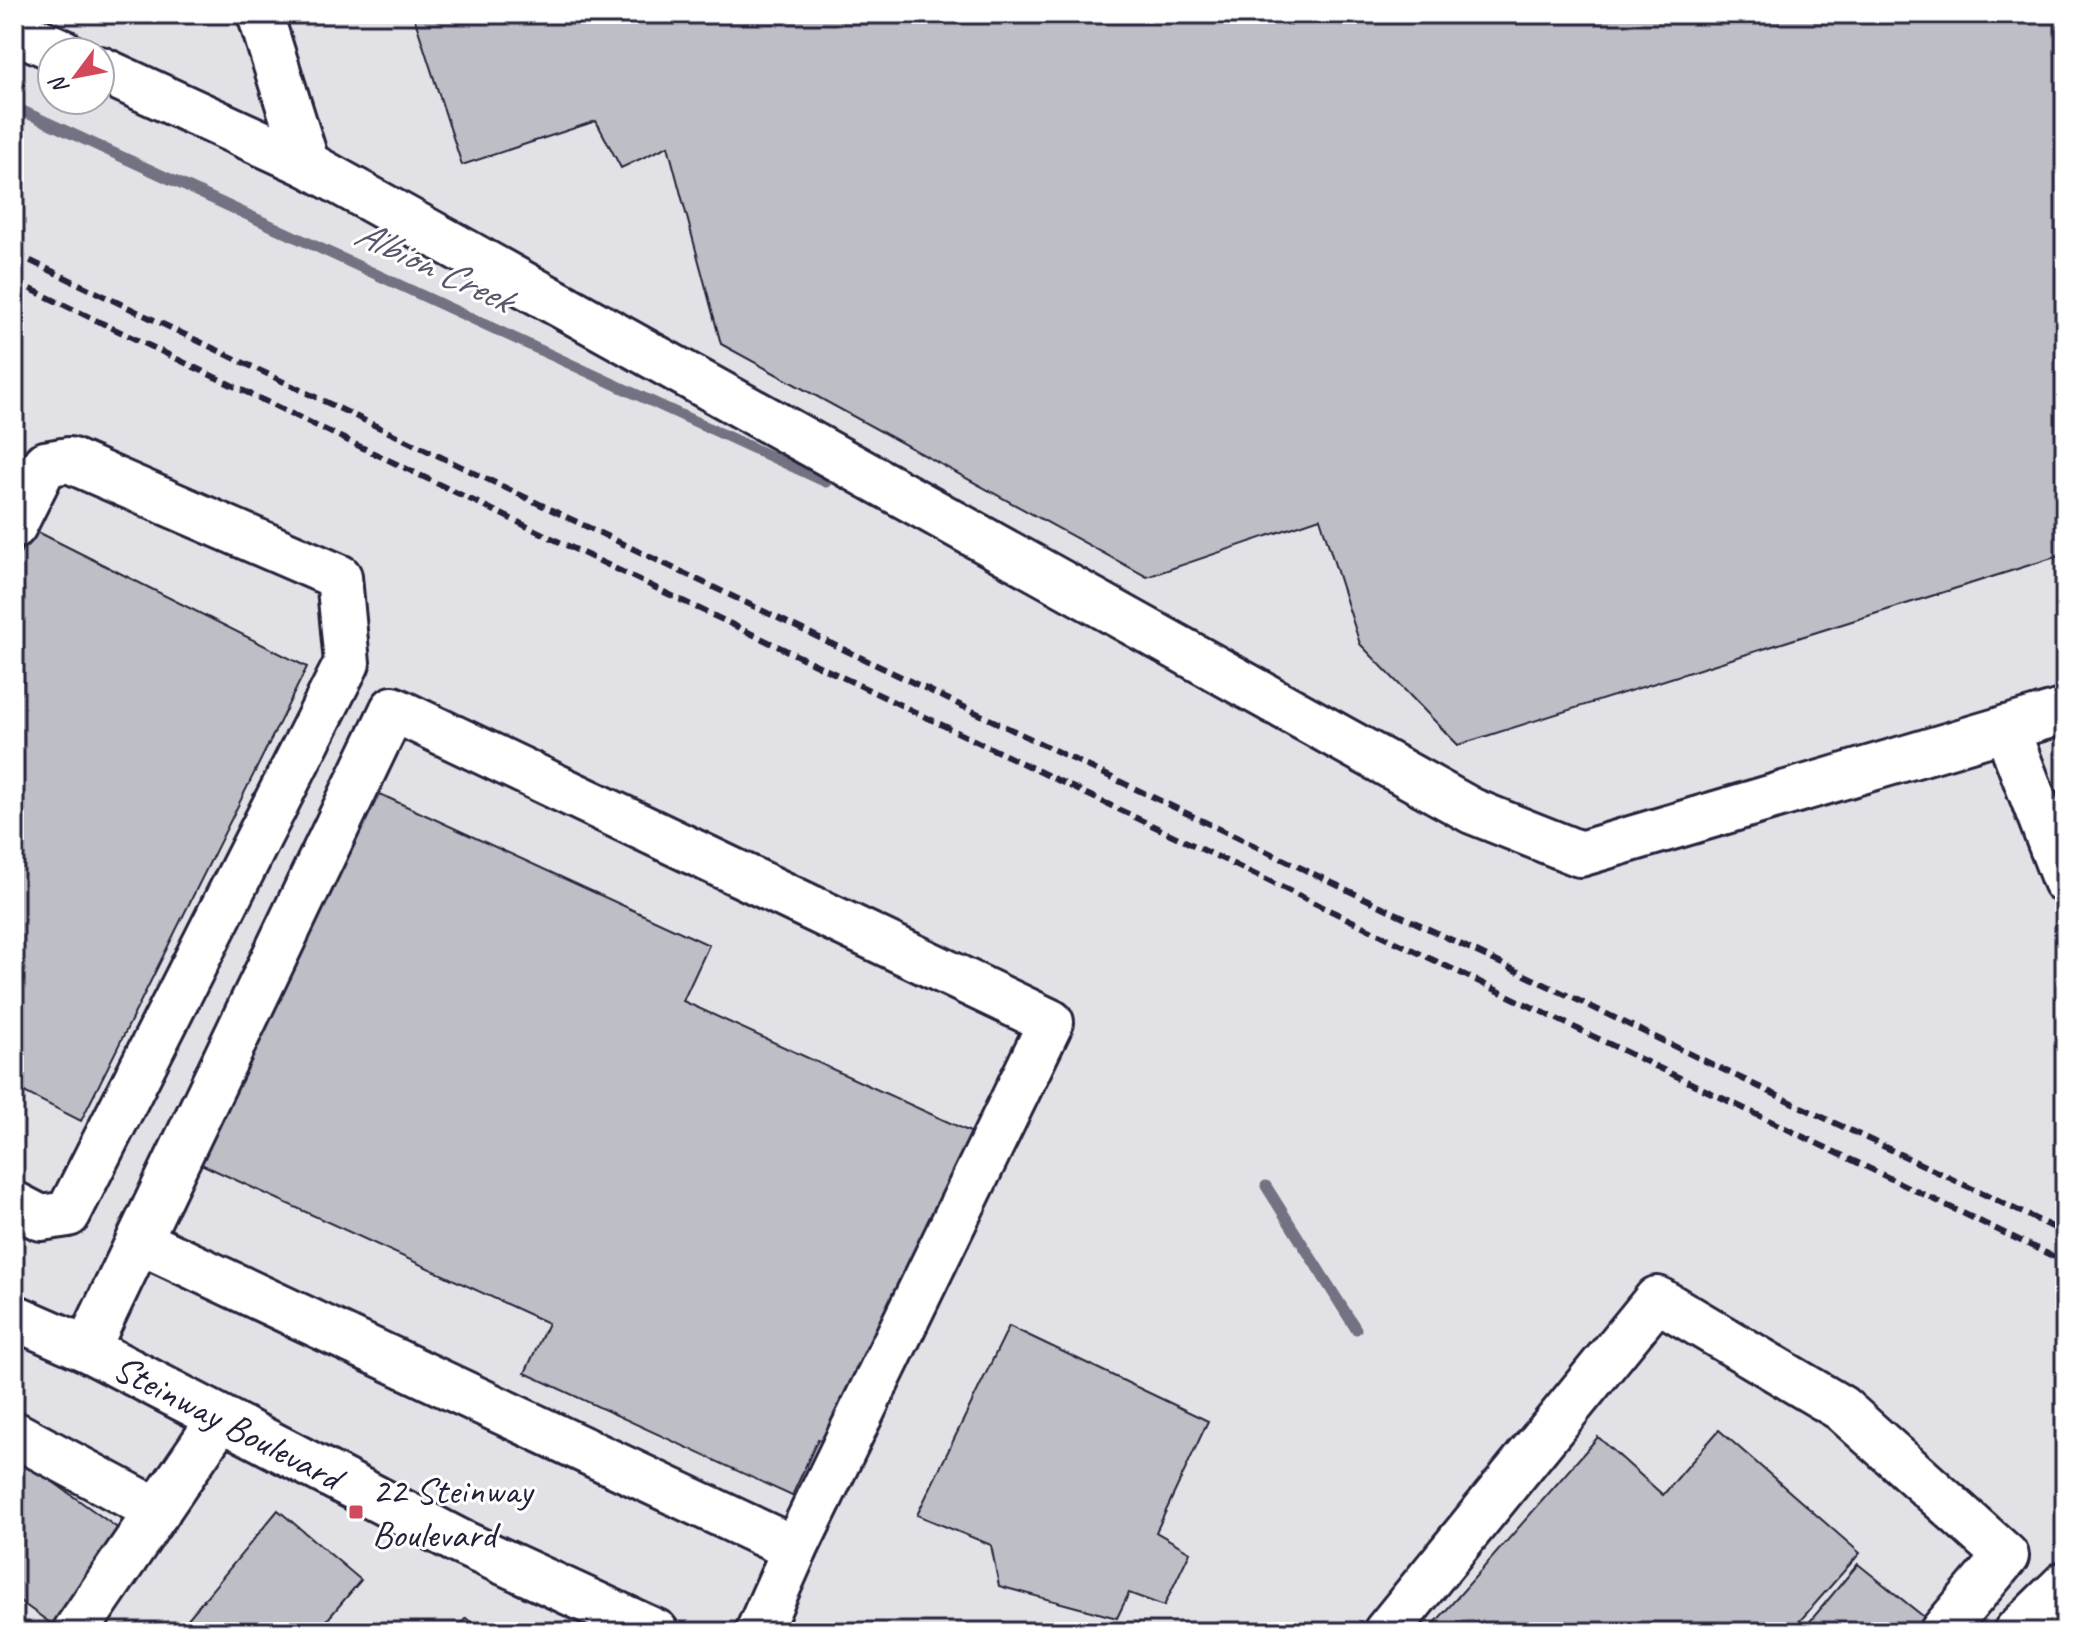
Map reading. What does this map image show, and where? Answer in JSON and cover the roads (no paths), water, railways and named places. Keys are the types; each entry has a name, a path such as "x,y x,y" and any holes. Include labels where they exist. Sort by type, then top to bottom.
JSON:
{"street":[{"path":"260,14 307,164"},
{"path":"14,30 36,40"},
{"path":"116,76 307,164 1472,811 1580,854 2065,711"},
{"path":"14,526 45,464 69,460 339,577 347,663 68,1214 41,1218 14,1204"},
{"path":"87,1349 393,709 1051,1022 795,1549 758,1632"},
{"path":"2006,728 2065,881"},
{"path":"139,1241 795,1549"},
{"path":"1386,1632 1657,1299 1841,1408 2006,1556 1942,1632"},
{"name":"Steinway Boulevard","path":"14,1317 87,1349 460,1542 656,1632"},
{"path":"75,1632 220,1419"},
{"path":"14,1434 158,1511"},
{"path":"2016,1632 2065,1584"}],"waterway":[{"name":"Albion Creek","path":"14,107 826,482"},
{"path":"1266,1186 1356,1329"}],"railway":[{"path":"14,253 2065,1233"},
{"path":"14,281 2065,1262"}],"place":[{"name":"22 Steinway Boulevard","path":"356,1512"}]}
